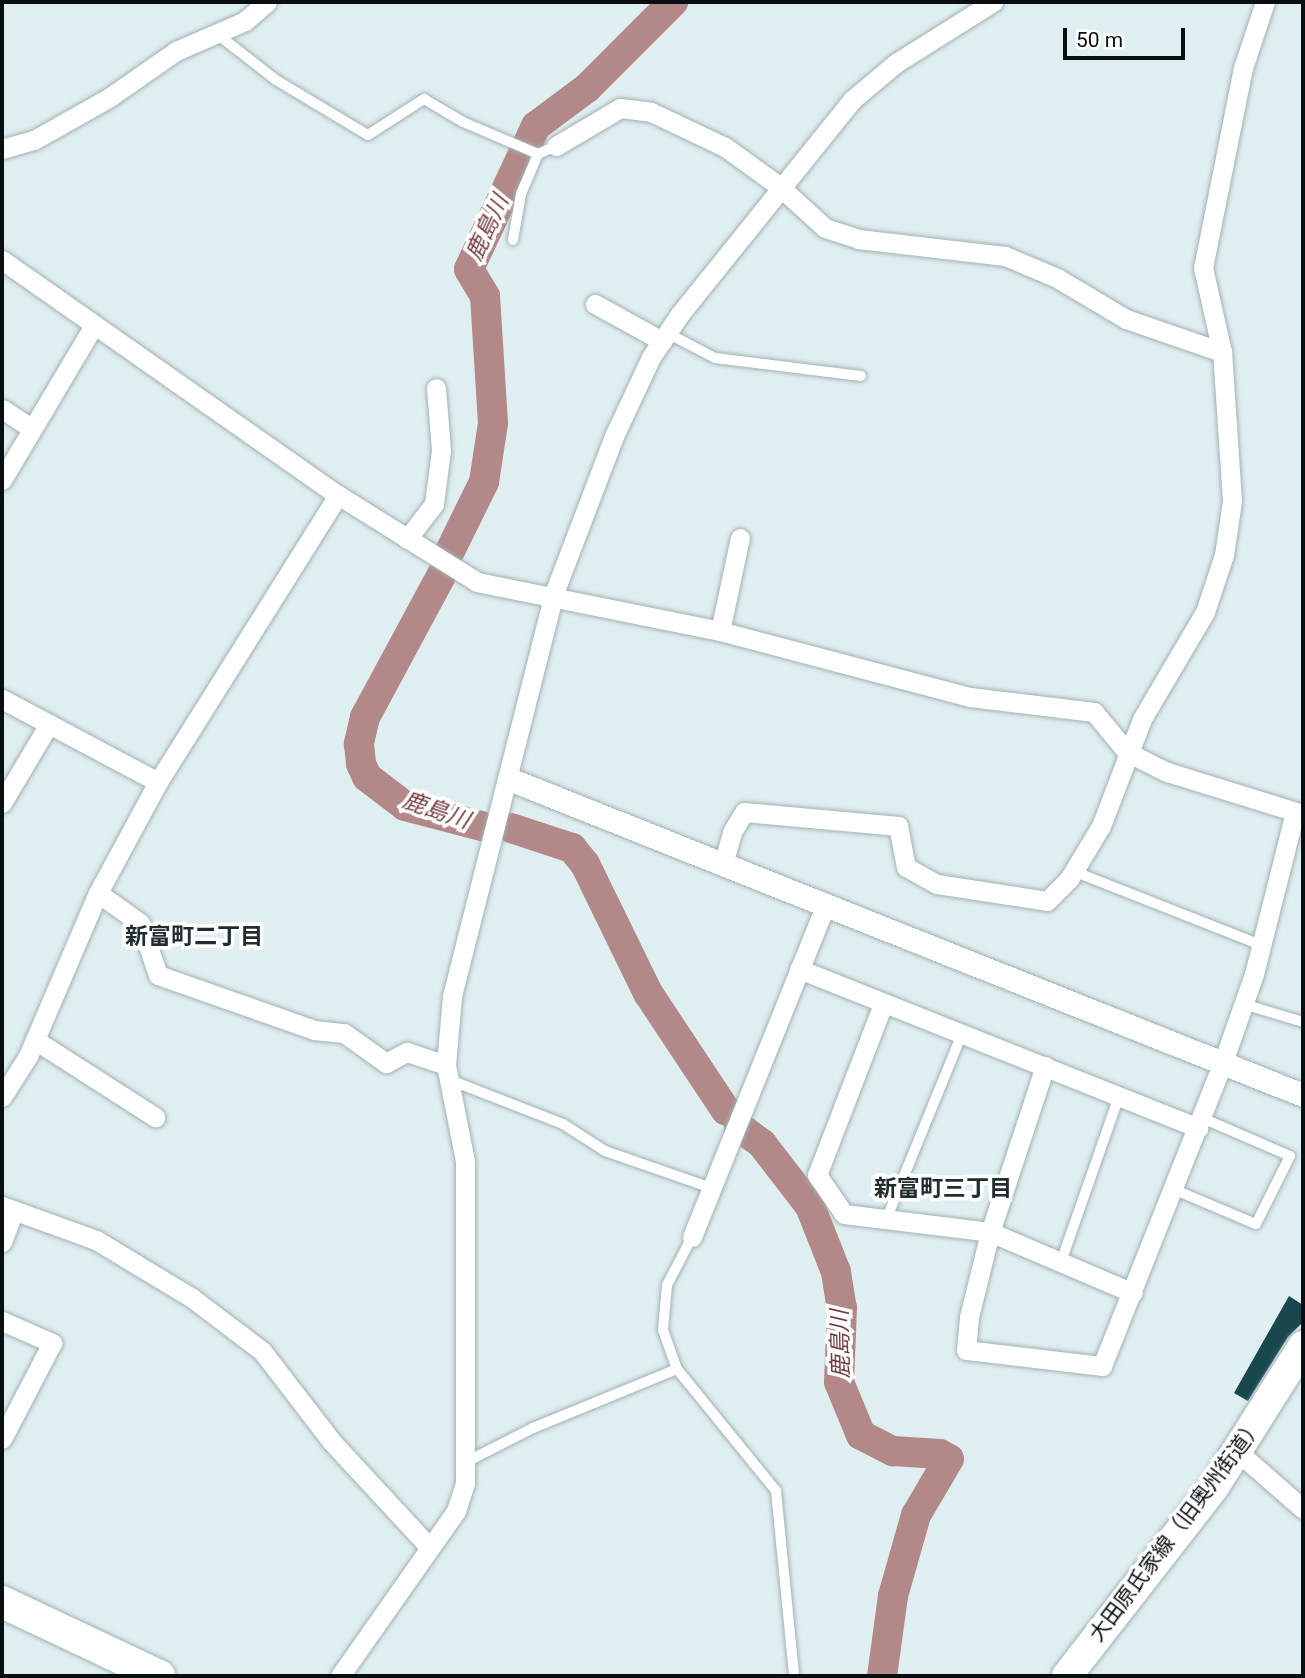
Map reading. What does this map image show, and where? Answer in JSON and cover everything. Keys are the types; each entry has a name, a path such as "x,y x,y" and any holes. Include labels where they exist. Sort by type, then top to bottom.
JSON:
{"highway":[{"path":"2,1602 159,1676"}],"main road":[{"name":"大田原氏家線（旧奥州街道）","path":"1067,1676 1238,1452 1303,1346"}],"street":[{"path":"2,149 34,140 110,97 176,51 246,21 267,2"},
{"path":"340,1676 456,1511 466,1462 465,1161 448,1072 452,996 509,779 553,596 615,434 665,337 779,186 852,100 896,63 993,2"},
{"path":"723,864 732,832 744,812 898,826 906,867 937,884 1047,901 1073,871 1101,826 1127,752 1205,612 1224,555 1232,501 1222,352 1203,268 1243,68 1265,2"},
{"path":"556,146 620,108 651,112 725,147 779,186 825,228 858,239 1005,256 1057,278 1126,319 1222,352"},
{"path":"2,260 338,495 477,582 720,631 970,697 1094,712 1127,752 1167,772 1299,813 1243,1004 1222,1065 1102,1366 966,1350 969,1317 990,1233 1045,1066"},
{"path":"595,304 665,337"},
{"path":"2,480 94,325"},
{"path":"407,539 434,504 441,450 436,388"},
{"path":"2,409 31,428"},
{"path":"2,1097 35,1040 99,893 158,782 338,495"},
{"path":"720,631 740,538"},
{"path":"2,699 158,782"},
{"path":"2,803 49,724"},
{"path":"509,779 1303,1095"},
{"path":"99,893 140,923 158,975 314,1030 344,1033 386,1063 407,1052 448,1072"},
{"path":"692,1237 825,906"},
{"path":"799,969 1119,1096 1200,1123"},
{"path":"883,1004 817,1175 844,1214 990,1233 1133,1293"},
{"path":"35,1040 155,1117"},
{"path":"2,1242 8,1209 96,1240 192,1298 262,1351 332,1442 430,1548"},
{"path":"2,1321 52,1343 2,1439"},
{"path":"1238,1452 1303,1509"}],"lane":[{"path":"217,33 275,80 368,135 424,99 463,122 538,154"},
{"path":"513,240 521,194 538,154 556,146"},
{"path":"665,337 715,358 862,376"},
{"path":"1073,871 1261,945"},
{"path":"1243,1004 1303,1022"},
{"path":"886,1221 962,1034"},
{"path":"448,1072 563,1124 604,1152 711,1188"},
{"path":"1061,1262 1119,1096"},
{"path":"1172,1189 1256,1224 1290,1156 1200,1123"},
{"path":"692,1237 667,1284 663,1330 677,1369 776,1491 794,1676"},
{"path":"466,1462 533,1428 677,1369"}],"building":[{"path":"1289,1296 1303,1305 1303,1322 1288,1337 1248,1401 1234,1393"}],"waterway":[{"name":"鹿島川","path":"450,551 484,482 493,423 485,296 469,269 536,126 587,88 673,2"},
{"name":"鹿島川","path":"441,576 365,717 359,744 361,764 367,777 405,806 481,826"},
{"name":"鹿島川","path":"511,828 572,848 585,864 648,993 726,1111"},
{"name":"鹿島川","path":"739,1127 762,1144 810,1206 836,1272 842,1308 839,1382 861,1435 893,1451 940,1454 949,1459 916,1515 893,1596 882,1676"}],"district":[{"name":"新富町二丁目","path":"194,937"},
{"name":"新富町三丁目","path":"943,1189"}]}
